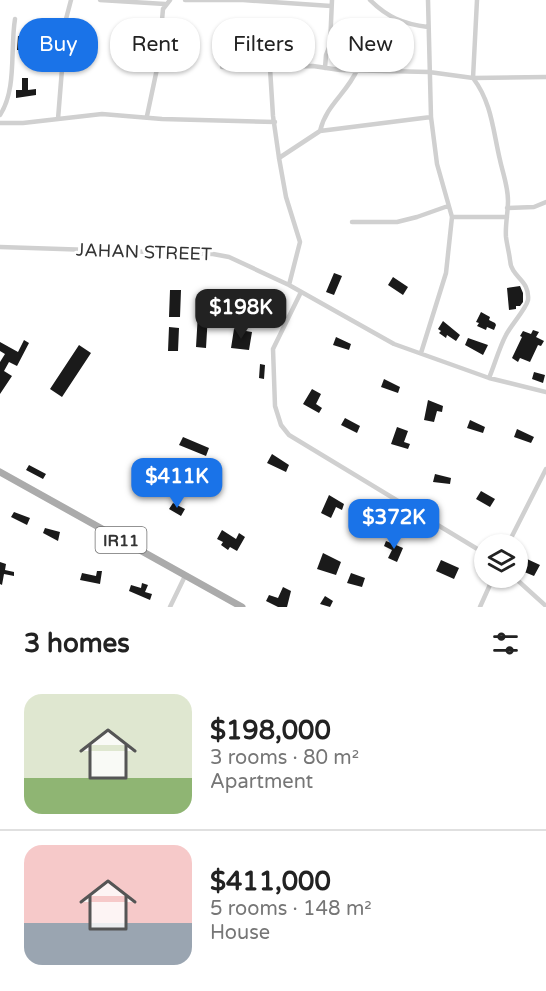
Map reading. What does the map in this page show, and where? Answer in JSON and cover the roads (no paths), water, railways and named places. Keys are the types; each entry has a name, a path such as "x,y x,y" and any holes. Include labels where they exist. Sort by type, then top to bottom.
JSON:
{"main road":[{"name":"IR11","path":"0,472 243,607"}],"street":[{"path":"58,119 66,19 71,0"},
{"path":"100,0 165,4"},
{"path":"147,116 158,64 160,24 165,4 170,0"},
{"path":"185,0 332,3 330,45 325,68 315,67"},
{"path":"370,0 383,12 401,22 428,27"},
{"path":"420,353 446,273 452,217 437,164 431,117 428,0"},
{"path":"477,0 473,78 489,106 496,133 505,177 506,238 510,249 511,267 512,271 524,281 528,298 506,336 489,378"},
{"path":"0,115 9,100 15,19"},
{"path":"270,72 279,158 286,197 300,242 289,285"},
{"path":"320,131 322,119 339,96 351,86 356,72"},
{"path":"376,72 429,72 473,78 546,77"},
{"path":"0,123 23,123 102,114 275,122"},
{"path":"279,158 320,131 431,117"},
{"path":"507,208 534,207 546,202"},
{"path":"352,222 397,222 448,206"},
{"path":"452,217 507,217"},
{"name":"JAHAN STREET","path":"0,247 213,254 229,257 289,285 394,344 489,378 546,392"},
{"path":"301,292 273,349 273,389 281,425 289,435 474,547"},
{"path":"513,534 546,470"},
{"path":"170,607 185,576"},
{"path":"480,607 489,588"},
{"path":"526,588 546,606"}]}
